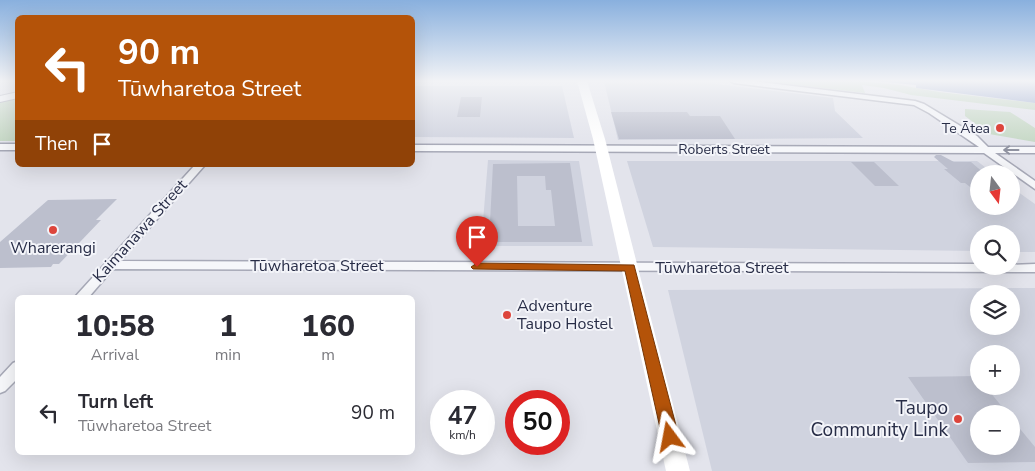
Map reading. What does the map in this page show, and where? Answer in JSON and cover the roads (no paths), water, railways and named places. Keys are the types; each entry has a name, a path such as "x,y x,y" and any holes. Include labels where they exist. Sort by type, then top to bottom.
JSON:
{"main road":[{"path":"588,103 678,471"}],"street":[{"path":"912,103 926,107 958,129 971,142 986,150 1035,186"},
{"path":"0,147 15,147"},
{"name":"Roberts Street","path":"415,148 1035,150"},
{"name":"Kaimanawa Street","path":"83,295 198,167"},
{"name":"Tūwharetoa Street","path":"109,265 1035,268"},
{"path":"0,387 15,370"}],"place":[{"name":"Te Ātea","path":"1000,128"},
{"name":"Wharerangi","path":"53,230"},
{"name":"Adventure Taupo Hostel","path":"507,315"},
{"name":"Taupo Community Link","path":"958,419"}]}
